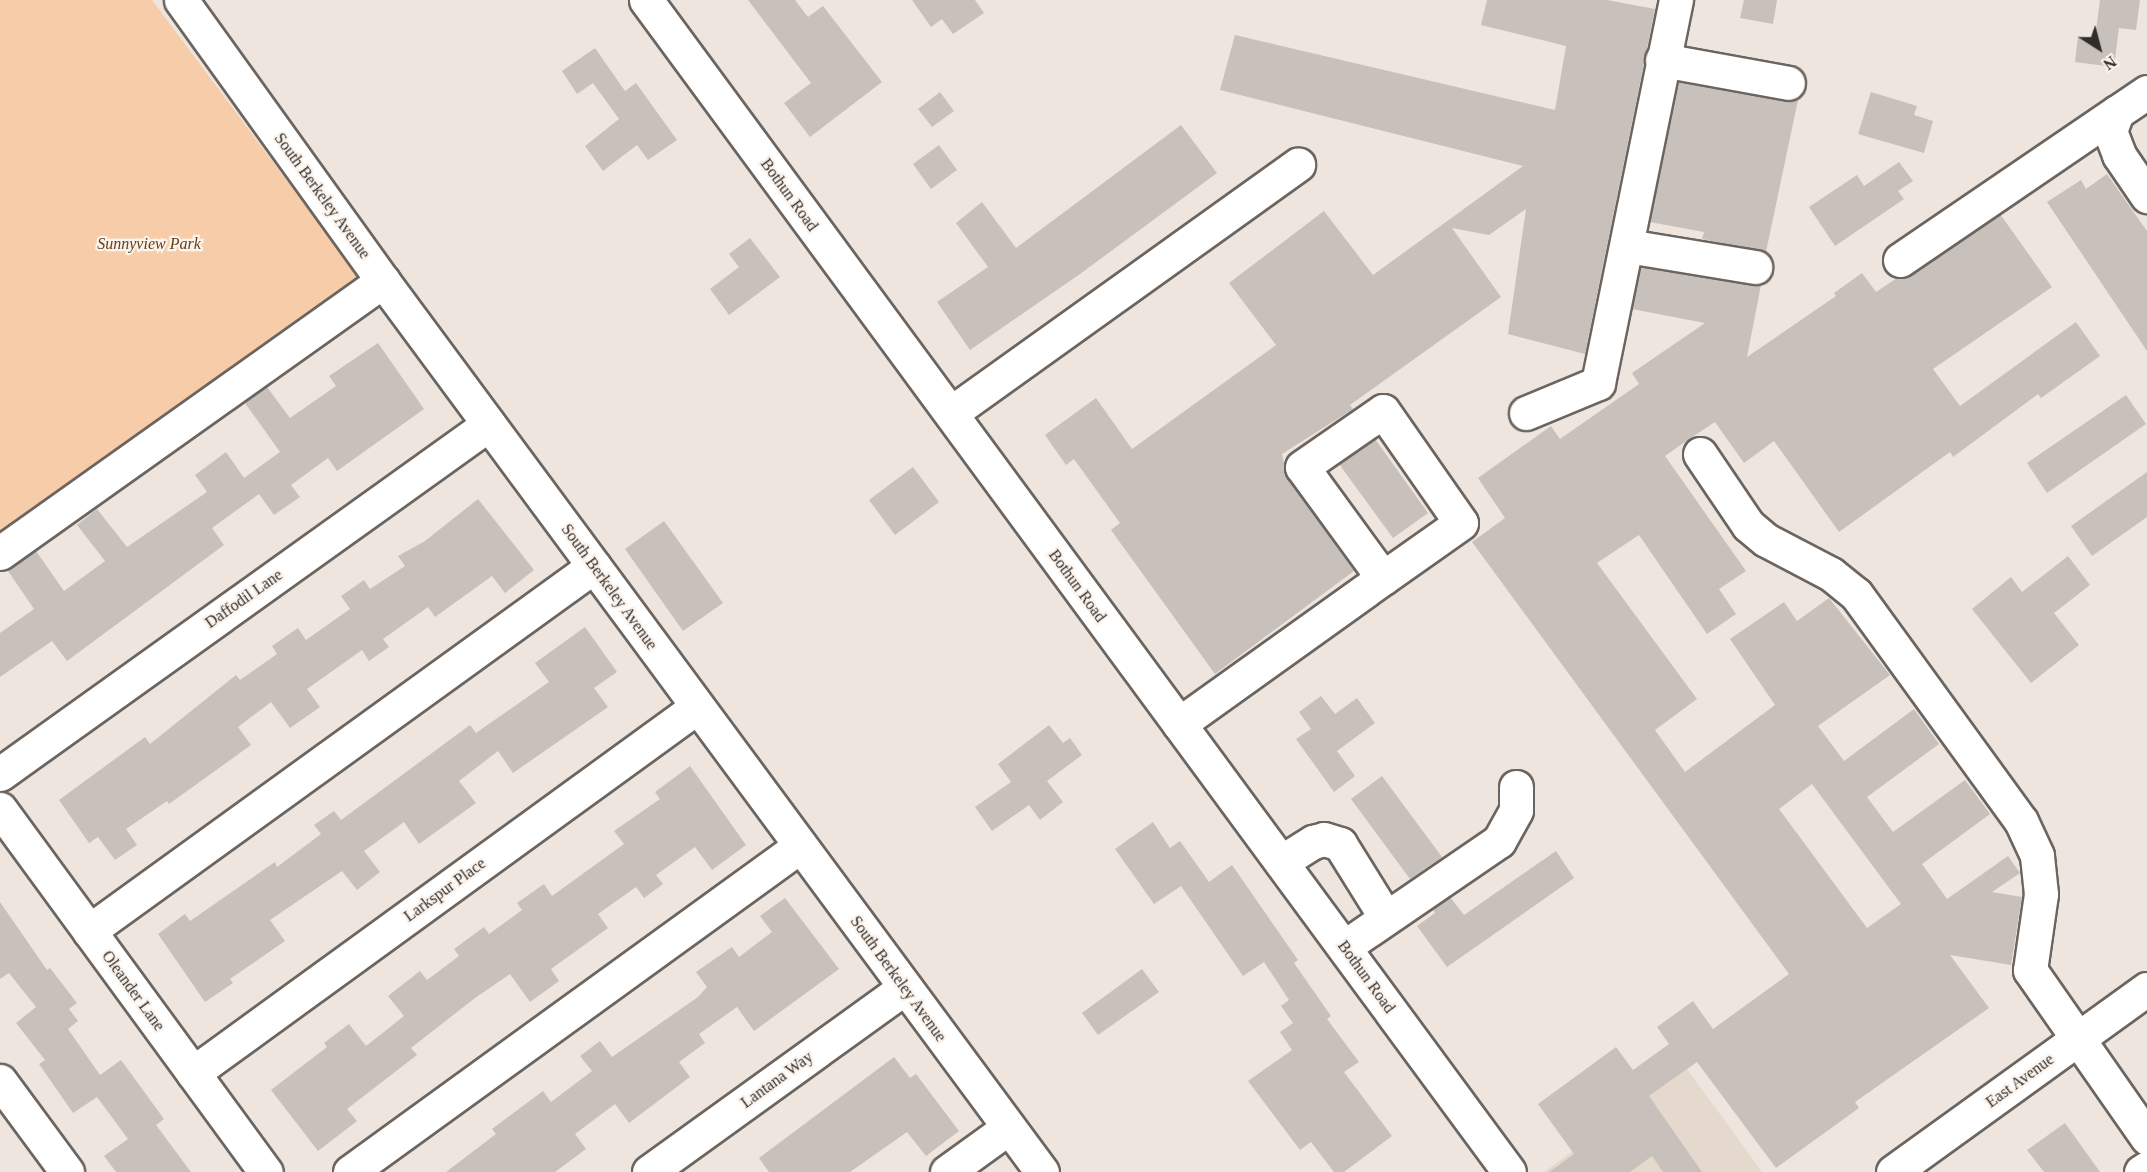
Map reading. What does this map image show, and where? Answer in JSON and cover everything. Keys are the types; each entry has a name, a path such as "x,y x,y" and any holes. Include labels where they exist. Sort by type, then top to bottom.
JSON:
{"street":[{"name":"South Berkeley Avenue","path":"181,0 383,281 1042,1172"},
{"name":"Bothun Road","path":"646,0 1509,1172"},
{"path":"1526,414 1598,383 1676,0"},
{"path":"1662,60 1788,83"},
{"path":"1900,260 2147,92"},
{"path":"2117,112 2110,131 2119,155 2147,196"},
{"path":"951,414 1299,165"},
{"path":"1627,246 1755,267"},
{"path":"0,553 383,281"},
{"path":"1179,724 1461,523 1383,411 1302,467 1383,578"},
{"name":"Daffodil Lane","path":"0,774 489,424"},
{"path":"1700,454 1748,525 1766,540 1831,574 1856,594 2021,821 2037,856 2041,894 2030,970 2147,1138"},
{"path":"89,931 594,566"},
{"name":"Larkspur Place","path":"192,1073 697,706"},
{"path":"1344,947 1449,879 1499,840 1516,810 1516,787"},
{"name":"Oleander Lane","path":"0,809 266,1172"},
{"path":"1281,862 1313,842 1324,839 1340,844 1386,918"},
{"path":"350,1172 800,846"},
{"name":"Lantana Way","path":"649,1172 904,988"},
{"name":"East Avenue","path":"1893,1172 2147,989"},
{"path":"0,1081 67,1172"},
{"path":"947,1172 1008,1128"},
{"path":"2141,1172 2147,1168"}],"shaded area":[{"path":"1687,1069 1762,1172 1544,1172"}],"green space":[{"name":"Sunnyview Park","path":"0,0 152,0 361,280 0,535"}],"building":[{"path":"748,0 795,0 808,17 823,6 882,82 810,137 784,103 811,83"},
{"path":"912,0 975,0 984,13 953,34 942,19 931,27"},
{"path":"1487,0 1607,0 1655,9 1585,354 1508,334 1526,209 1489,235 1452,228 1501,297 1350,405 1353,409 1282,454 1287,478 1354,571 1215,674 1111,530 1120,523 1074,459 1066,465 1045,435 1096,398 1132,449 1276,345 1229,283 1324,211 1373,275 1523,166 1220,90 1235,35 1555,110 1566,46 1481,25"},
{"path":"1744,0 1777,0 1773,24 1740,18"},
{"path":"2100,0 2140,0 2136,30 2119,28 2114,67 2075,62 2078,36 2095,38"},
{"path":"595,48 625,91 636,83 677,140 648,160 637,145 603,171 585,146 619,119 593,83 577,94 562,71"},
{"path":"1678,82 1785,101 1798,100 1766,252 1702,239 1704,232 1650,222"},
{"path":"940,92 954,111 932,127 918,109"},
{"path":"1871,92 1917,106 1914,115 1933,121 1924,153 1858,134"},
{"path":"1181,125 1217,173 1080,274 970,350 937,302 988,267 956,223 982,202 1016,248"},
{"path":"939,145 957,170 931,189 913,164"},
{"path":"1899,162 1913,181 1898,191 1904,199 1835,246 1809,207 1857,175 1864,186"},
{"path":"2107,174 2147,231 2147,351 2047,202 2081,180 2086,189"},
{"path":"2000,214 2052,287 1933,369 1960,406 2076,322 2100,356 2041,398 2038,394 1953,457 1950,452 1839,532 1774,441 1744,463 1715,422 1689,439 1665,456 1746,571 1719,589 1736,614 1707,634 1639,535 1597,563 1697,699 1655,730 1685,772 1775,705 1730,639 1784,602 1797,621 1829,598 1890,675 1818,726 1844,761 1914,709 1939,744 1867,797 1893,832 1965,780 1990,814 1922,864 1947,899 2008,856 2020,873 1992,892 2022,897 2011,965 1950,955 1989,1008 1855,1102 1859,1108 1776,1168 1697,1062 1649,1096 1702,1172 1663,1172 1652,1156 1630,1172 1549,1172 1574,1154 1538,1104 1616,1047 1633,1070 1669,1044 1657,1027 1693,1001 1713,1029 1789,974 1472,542 1505,518 1478,478 1551,426 1560,439 1639,384 1632,373 1705,323 1632,309 1641,267 1761,285 1747,357 1836,296 1834,293 1862,273 1876,292 1897,278 1911,275","holes":["1812,784 1901,904 1867,928 1779,809"]},
{"path":"750,238 780,277 729,315 710,289 739,267 729,254"},
{"path":"378,343 424,409 337,471 328,458 291,485 300,497 274,515 259,494 212,528 224,545 67,661 52,641 0,677 0,633 34,609 8,571 36,551 64,591 105,561 77,525 97,509 127,547 207,492 195,475 226,452 244,478 280,452 245,403 267,387 290,418 336,386 329,376"},
{"path":"2126,395 2146,424 2047,493 2027,463"},
{"path":"1375,439 1428,513 1393,538 1339,464"},
{"path":"913,467 939,502 895,535 869,500"},
{"path":"2147,472 2147,517 2092,556 2071,526"},
{"path":"478,499 534,570 505,593 492,576 435,617 428,607 383,639 389,647 369,661 362,650 307,689 320,707 290,728 271,702 238,727 251,745 169,804 167,801 126,829 137,845 115,860 98,837 89,843 59,800 145,737 150,744 236,675 240,680 277,654 272,646 298,628 306,640 350,609 341,596 364,580 370,589 405,566 398,556 425,541"},
{"path":"664,521 723,603 683,631 625,549"},
{"path":"2068,556 2090,585 2054,613 2079,645 2031,683 1972,609 2011,577 2022,592"},
{"path":"585,627 617,672 594,688 608,707 513,773 498,751 459,781 476,803 419,844 404,822 364,851 380,872 357,890 342,871 270,920 285,941 230,979 233,983 205,1002 158,934 185,914 190,921 275,862 277,867 321,834 314,825 334,811 341,820 470,725 476,733 549,682 535,663"},
{"path":"1321,696 1335,714 1357,698 1375,723 1337,751 1355,776 1334,792 1296,739 1311,729 1299,712"},
{"path":"1049,725 1063,743 1070,738 1082,755 1047,781 1063,802 1040,820 1029,805 992,831 975,807 1011,782 998,764"},
{"path":"690,766 746,845 712,870 695,847 656,875 663,884 644,898 636,887 598,914 608,928 551,969 559,981 530,1002 510,974 475,998 411,1048 417,1055 347,1109 357,1121 318,1151 271,1090 327,1047 324,1043 349,1024 366,1046 404,1016 388,996 420,971 427,980 459,956 454,949 484,927 489,934 522,910 517,903 544,884 552,896 624,844 614,831 660,799 655,792"},
{"path":"1382,776 1442,857 1410,879 1351,799"},
{"path":"1153,822 1170,848 1180,841 1209,882 1232,865 1298,960 1294,963 1331,1016 1327,1019 1359,1062 1344,1072 1392,1136 1344,1172 1334,1172 1311,1142 1300,1150 1248,1081 1292,1050 1280,1032 1293,1023 1281,1006 1289,1000 1264,962 1243,976 1181,886 1154,904 1115,849"},
{"path":"1556,851 1574,878 1447,967 1417,926 1435,913 1433,909 1450,897 1464,915"},
{"path":"785,898 839,969 754,1031 737,1007 699,1034 705,1043 679,1062 690,1077 629,1123 615,1104 575,1134 586,1149 555,1172 446,1172 496,1134 492,1129 543,1091 551,1102 592,1071 580,1056 600,1041 612,1057 698,997 707,987 696,972 732,947 739,957 772,932 760,916"},
{"path":"0,902 47,970 50,968 77,1003 69,1009 78,1021 68,1029 100,1075 121,1060 164,1119 156,1125 191,1172 116,1172 104,1156 128,1139 97,1097 73,1113 39,1064 45,1060 16,1023 36,1007 9,973 0,979"},
{"path":"1142,969 1159,992 1098,1035 1082,1013"},
{"path":"894,1057 910,1078 916,1074 959,1131 926,1156 907,1132 850,1172 769,1172 759,1158"},
{"path":"2065,1123 2100,1172 2044,1172 2027,1150"}]}
